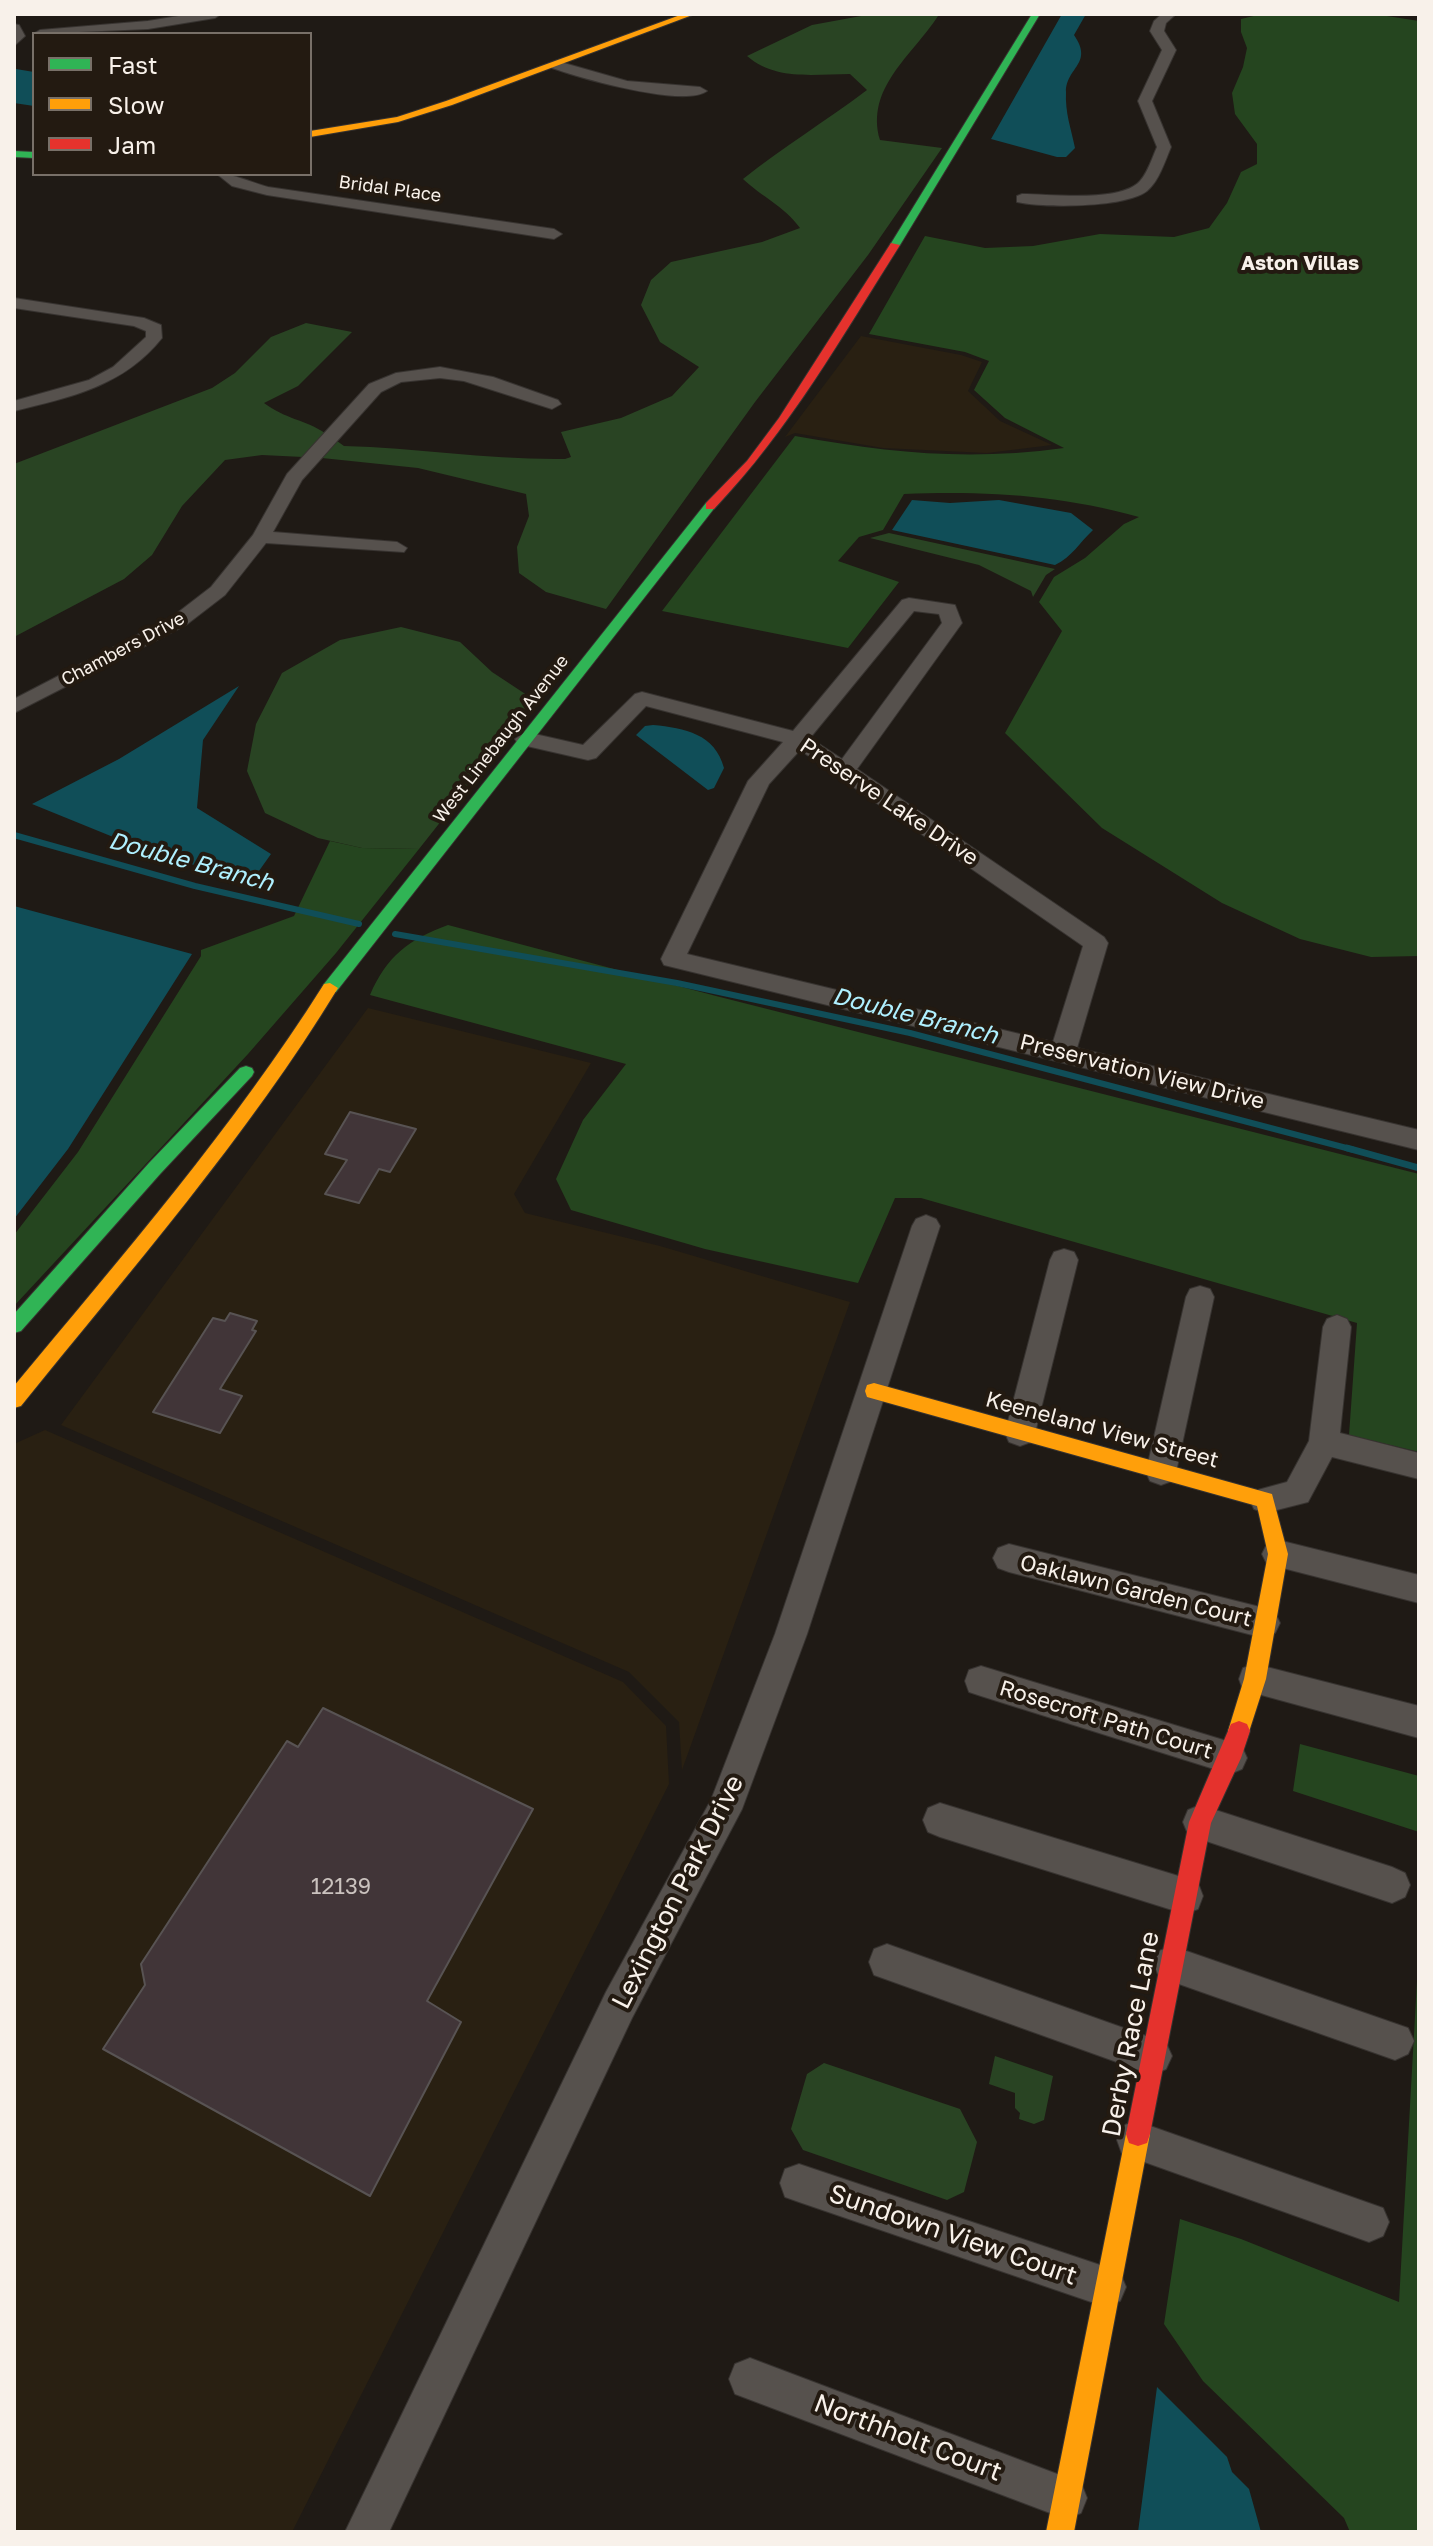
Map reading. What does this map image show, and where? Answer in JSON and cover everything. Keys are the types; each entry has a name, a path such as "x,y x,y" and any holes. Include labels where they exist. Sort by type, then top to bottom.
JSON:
{"main road":[{"path":"312,134 398,119 557,65 691,14"},
{"name":"West Linebaugh Avenue","path":"14,1400 161,1220 291,1050 320,1000 713,502 743,475 795,387 953,147 1036,14"},
{"name":"West Linebaugh Avenue","path":"14,1326 155,1168 265,1051 320,1000"},
{"name":"Keeneland View Street","path":"874,1391 1265,1500"},
{"path":"1265,1500 1278,1554"},
{"name":"Derby Race Lane","path":"1063,2515 1200,1822 1230,1758 1255,1679 1278,1554"}],"street":[{"path":"64,32 148,25 215,14"},
{"path":"1022,199 1111,199 1132,194 1144,186 1164,147 1145,101 1167,57 1169,50 1157,31 1160,21 1170,14"},
{"path":"557,65 615,84 662,91 700,91"},
{"name":"Bridal Place","path":"227,176 237,183 267,191 554,234"},
{"path":"14,303 138,322 155,329 154,338 119,371 95,384 14,406"},
{"name":"Chambers Drive","path":"14,707 194,611 229,580 261,537 294,478 375,388 388,379 426,372 491,381 552,404"},
{"path":"261,537 397,548"},
{"name":"Preservation View Drive","path":"845,771 952,623 948,609 909,604 798,739 759,781 673,959 1419,1140"},
{"name":"Preserve Lake Drive","path":"526,739 588,753 642,698 798,739 1096,943 1063,1052"},
{"name":"Lexington Park Drive","path":"367,2532 619,2005 725,1809 791,1634 874,1391 926,1226"},
{"path":"1020,1433 1064,1260"},
{"path":"1161,1472 1200,1297"},
{"path":"1265,1500 1297,1493 1324,1442 1337,1327"},
{"path":"1324,1442 1419,1466"},
{"path":"1278,1554 1419,1589"},
{"name":"Oaklawn Garden Court","path":"1009,1558 1264,1623"},
{"path":"1255,1679 1419,1722"},
{"name":"Rosecroft Path Court","path":"981,1681 1230,1758"},
{"path":"940,1820 1185,1896"},
{"path":"1200,1822 1392,1885"},
{"path":"887,1962 1153,2056"},
{"path":"1172,1964 1395,2041"},
{"path":"1136,2140 1369,2222"},
{"name":"Sundown View Court","path":"799,2183 1106,2287"},
{"name":"Northholt Court","path":"750,2379 1063,2515"}],"shaded area":[{"path":"861,336 961,355 982,362 968,391 1000,421 1052,445 987,453 883,448 795,433 785,437"},
{"path":"368,1008 591,1063 514,1194 525,1213 660,1246 850,1302 682,1770 679,1722 629,1672 61,1425"},
{"path":"45,1430 623,1682 666,1726 669,1784 292,2532 14,2532 14,1444"}],"green space":[{"path":"872,14 938,16 885,88 877,121 880,140 942,148 868,255 755,402 606,609 546,592 519,573 517,547 529,516 526,494 418,468 322,458 337,441 344,446 565,459 571,457 561,432 621,418 672,396 699,367 660,342 641,305 651,280 671,262 762,242 800,228 743,179 867,90 850,74 783,73 758,64 747,56 812,25"},
{"path":"1262,14 1374,14 1419,21 1419,956 1371,957 1300,939 1222,903 1102,828 1005,733 1062,631 1039,602 1054,577 1085,558 1124,524 1139,517 1023,496 904,494 883,530 859,537 838,561 899,582 848,648 662,611 795,436 929,453 995,454 1064,448 1005,418 974,390 989,361 965,352 869,334 925,236 985,248 1033,246 1100,234 1174,237 1209,228 1227,203 1241,172 1257,164 1257,144 1235,114 1232,93 1247,48 1241,32 1241,19"},
{"path":"306,323 352,332 298,386 264,403 325,433 303,457 262,455 225,460 182,506 152,555 124,579 14,637 14,464 212,388 235,373 271,337"},
{"path":"889,533 1055,569 1046,575 1033,597 1031,591 979,565 870,538"},
{"path":"401,627 460,642 492,672 536,701 419,849 362,848 318,838 265,813 247,771 256,724 282,673 340,640"},
{"path":"330,841 362,848 419,849 336,953 248,1054 14,1306 14,1235 78,1152 201,956 201,950 294,916"},
{"path":"448,925 1419,1174 1419,1452 1349,1435 1357,1323 921,1198 895,1198 858,1283 705,1249 571,1210 556,1179 583,1120 626,1064 370,995 383,970 400,951 422,936"},
{"path":"1300,1744 1419,1776 1419,1832 1293,1791"},
{"path":"1419,1945 1419,2532 1350,2532 1344,2518 1203,2381 1164,2324 1180,2219 1241,2239 1399,2302"},
{"path":"995,2056 1053,2076 1044,2120 1034,2124 1019,2119 1015,2093 989,2084"},
{"path":"824,2063 960,2109 977,2142 964,2192 947,2200 803,2150 791,2129 807,2074"}],"water":[{"path":"1062,14 1086,14 1074,35 1081,53 1066,92 1067,114 1075,148 1066,157 1057,157 991,139"},
{"path":"16,69 32,72 32,106 14,103"},
{"path":"912,500 950,503 999,500 1071,513 1093,530 1071,554 1055,565 892,530"},
{"path":"239,686 203,740 197,808 271,854 249,885 155,854 32,804 119,759"},
{"path":"645,726 687,731 714,747 724,768 714,788 708,790 636,735"},
{"path":"14,906 192,954 68,1149 14,1219"},
{"path":"1157,2387 1227,2457 1232,2472 1249,2489 1261,2532 1138,2532"}],"building":[{"path":"350,1112 416,1129 390,1172 379,1169 359,1203 325,1194 347,1160 325,1154"},
{"path":"230,1313 257,1321 252,1330 256,1331 220,1389 242,1396 220,1433 153,1412 213,1318 225,1321"},
{"path":"323,1708 533,1809 427,2001 461,2022 370,2196 103,2049 145,1985 141,1964 287,1741 298,1747"}],"waterway":[{"name":"Double Branch","path":"14,835 195,886 359,924"},
{"name":"Double Branch","path":"395,934 677,983 910,1033 1354,1150"},
{"name":"Double Branch","path":"1347,1148 1419,1168"}],"traffic: fast":[{"path":"895,245 1036,14"},
{"path":"14,154 32,155"},
{"path":"330,988 710,506"},
{"path":"14,1326 155,1168 246,1072"}],"traffic: slow":[{"path":"312,134 398,119 449,103 691,14"},
{"path":"14,1400 152,1232 291,1050 330,988"},
{"path":"874,1391 1265,1500 1278,1554 1255,1679 1239,1731"},
{"path":"1060,2532 1138,2134"}],"traffic: jam":[{"path":"710,506 751,463 784,419 895,245"},
{"path":"1138,2134 1200,1822 1239,1731"}],"district":[{"name":"Aston Villas","path":"1300,264"}]}
